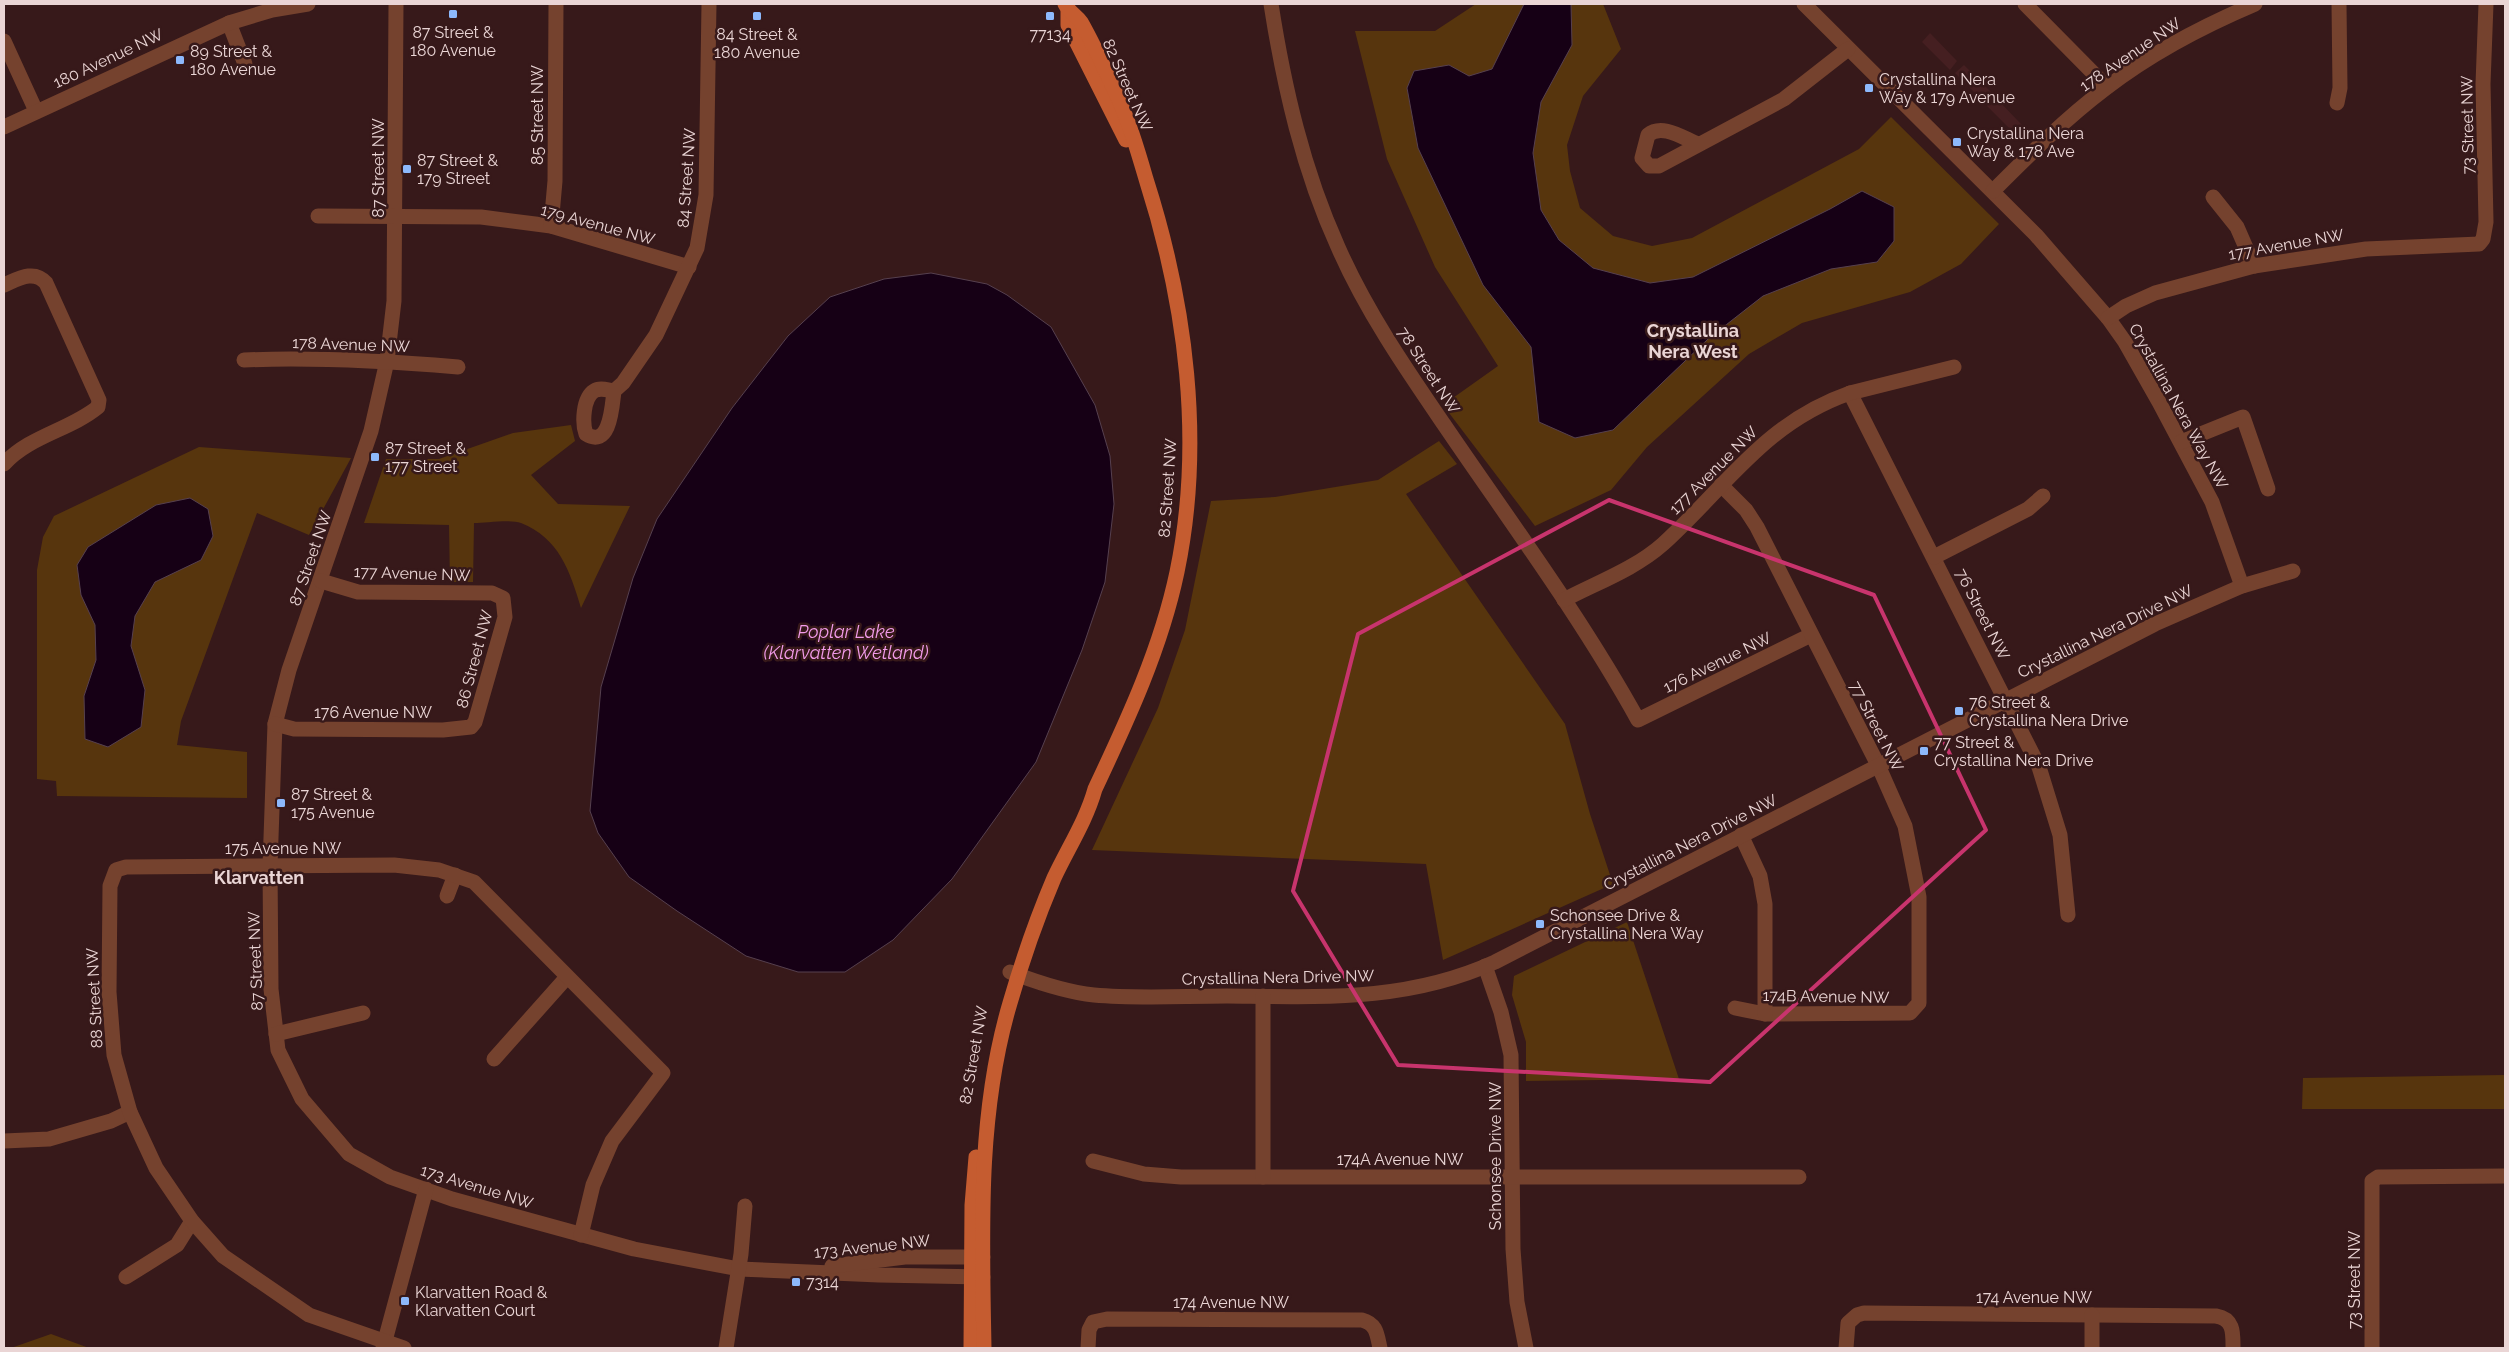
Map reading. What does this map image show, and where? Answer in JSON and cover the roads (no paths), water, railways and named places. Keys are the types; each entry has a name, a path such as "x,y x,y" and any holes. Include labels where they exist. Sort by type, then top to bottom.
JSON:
{"main road":[{"name":"82 Street NW","path":"984,1348 978,1257 985,1157 990,1096 1014,974 1046,897 1090,806 1095,789 1154,654 1177,571 1185,511 1188,447 1186,358 1172,269 1146,178 1068,25 1066,8"},
{"name":"82 Street NW","path":"971,1348 978,1277"}],"street":[{"name":"180 Avenue NW","path":"4,127 229,23 272,10 308,4"},
{"name":"87 Street NW","path":"276,1034 271,989 270,866 275,724 290,670 371,431 387,361 394,301 396,4"},
{"name":"85 Street NW","path":"551,226 555,180 556,4"},
{"name":"84 Street NW","path":"614,391 623,383 656,335 697,248 705,209 710,4"},
{"name":"78 Street NW","path":"1271,4 1286,90 1307,167 1338,247 1356,285 1414,381 1606,662 1638,720"},
{"name":"Crystallina Nera Way NW","path":"1804,4 1993,191 2072,273 2108,318 2125,342 2212,502 2242,586"},
{"path":"2025,4 2107,87"},
{"name":"178 Avenue NW","path":"1993,191 2065,122 2107,87 2213,22 2254,4"},
{"path":"2337,103 2340,88 2339,4"},
{"name":"73 Street NW","path":"2479,244 2483,240 2486,222 2483,84 2486,4"},
{"path":"229,23 245,64"},
{"path":"4,41 36,111"},
{"path":"1698,144 1784,99 1848,49"},
{"path":"2213,197 2237,227 2254,266"},
{"name":"179 Avenue NW","path":"318,216 481,218 551,226 689,267"},
{"name":"177 Avenue NW","path":"2108,318 2140,299 2155,293 2254,266 2366,249 2479,244"},
{"path":"4,285 24,276 38,276 46,283 99,400 98,407 88,416 27,446 4,464"},
{"name":"178 Avenue NW","path":"244,360 295,358 387,361 458,367"},
{"name":"177 Avenue NW","path":"1564,600 1630,566 1662,546 1771,436 1813,410 1850,393 1954,367"},
{"name":"76 Street NW","path":"1850,393 2039,767 2054,810 2060,835 2068,915"},
{"path":"2181,442 2243,418 2268,489"},
{"name":"77 Street NW","path":"1721,485 1746,510 1757,527 1878,765 1906,826 1917,882 1920,994 1916,1008"},
{"name":"76 Street NW","path":"1934,557 2028,509 2044,496"},
{"name":"Crystallina Nera Drive NW","path":"1014,974 1093,994 1375,995 1431,984 1485,966 2155,624 2242,586 2293,571"},
{"name":"177 Avenue NW","path":"321,580 358,592 492,593 503,598"},
{"name":"86 Street NW","path":"471,727 475,722 505,618 503,598"},
{"name":"176 Avenue NW","path":"1638,720 1811,635"},
{"name":"176 Avenue NW","path":"275,724 294,729 444,730 471,727"},
{"path":"1741,835 1760,876 1766,904 1765,1014"},
{"name":"175 Avenue NW","path":"113,874 116,870 126,866 394,866 438,870 474,882 663,1072 612,1141 593,1185 580,1234"},
{"name":"88 Street NW","path":"113,874 110,886 109,992 114,1055 130,1112 156,1168 192,1221 223,1256 309,1314 384,1345 404,1348"},
{"path":"447,896 455,875"},
{"name":"Schonsee Drive NW","path":"1485,966 1501,1012 1511,1055 1513,1258 1517,1302 1526,1348"},
{"path":"494,1059 567,977"},
{"path":"1263,996 1263,1177"},
{"name":"174B Avenue NW","path":"1735,1008 1765,1014 1904,1014 1910,1013 1916,1008"},
{"path":"276,1034 363,1013"},
{"name":"173 Avenue NW","path":"276,1034 278,1050 302,1099 349,1154 390,1177 452,1199 634,1248 739,1268 794,1272 978,1277"},
{"path":"4,1141 49,1139 111,1121 130,1112"},
{"name":"174A Avenue NW","path":"1093,1161 1120,1169 1165,1176 1799,1177"},
{"name":"73 Street NW","path":"2372,1348 2372,1181 2378,1177 2505,1176"},
{"path":"384,1345 426,1189"},
{"path":"726,1348 739,1268 745,1206"},
{"path":"126,1277 177,1245 192,1221"},
{"name":"173 Avenue NW","path":"794,1272 905,1257 978,1257"},
{"name":"174 Avenue NW","path":"1846,1348 1848,1323 1856,1315 1864,1313 2222,1317 2232,1326 2233,1348"},
{"path":"2092,1315 2092,1348"},
{"name":"174 Avenue NW","path":"1088,1348 1089,1330 1092,1322 1107,1319 1362,1320 1370,1322 1376,1329 1380,1348"}],"water":[{"path":"1524,4 1571,4 1572,45 1541,102 1533,153 1541,210 1559,240 1593,268 1650,283 1693,277 1830,209 1862,191 1894,207 1894,241 1877,262 1831,269 1763,296 1708,339 1613,430 1575,438 1539,422 1531,347 1483,285 1418,148 1407,88 1414,71 1449,65 1469,76 1492,69"},
{"name":"Poplar Lake (Klarvatten Wetland)","path":"931,273 987,284 1007,295 1051,327 1095,405 1110,456 1114,504 1105,582 1082,650 1036,762 952,879 893,940 845,972 798,972 746,956 677,911 629,877 598,833 590,811 601,687 633,578 657,519 732,408 788,336 830,297 884,279"},
{"path":"190,498 208,509 213,536 201,560 155,582 135,616 131,646 145,690 141,727 108,747 85,739 84,696 96,660 95,625 81,595 77,565 88,547 156,505"}],"place":[{"name":"87 Street & 180 Avenue","path":"453,14"},
{"name":"84 Street & 180 Avenue","path":"757,16"},
{"name":"77134","path":"1050,16"},
{"name":"89 Street & 180 Avenue","path":"180,60"},
{"name":"Crystallina Nera Way & 179 Avenue","path":"1869,88"},
{"name":"Crystallina Nera Way & 178 Ave","path":"1957,142"},
{"name":"87 Street & 179 Street","path":"407,169"},
{"name":"87 Street & 177 Street","path":"375,457"},
{"name":"76 Street & Crystallina Nera Drive","path":"1959,711"},
{"name":"77 Street & Crystallina Nera Drive","path":"1924,751"},
{"name":"87 Street & 175 Avenue","path":"281,803"},
{"name":"Schonsee Drive & Crystallina Nera Way","path":"1540,924"},
{"name":"7314","path":"796,1282"},
{"name":"Klarvatten Road & Klarvatten Court","path":"405,1301"}],"district":[{"name":"Crystallina Nera West","path":"1693,341"},
{"name":"Klarvatten","path":"259,878"}]}
